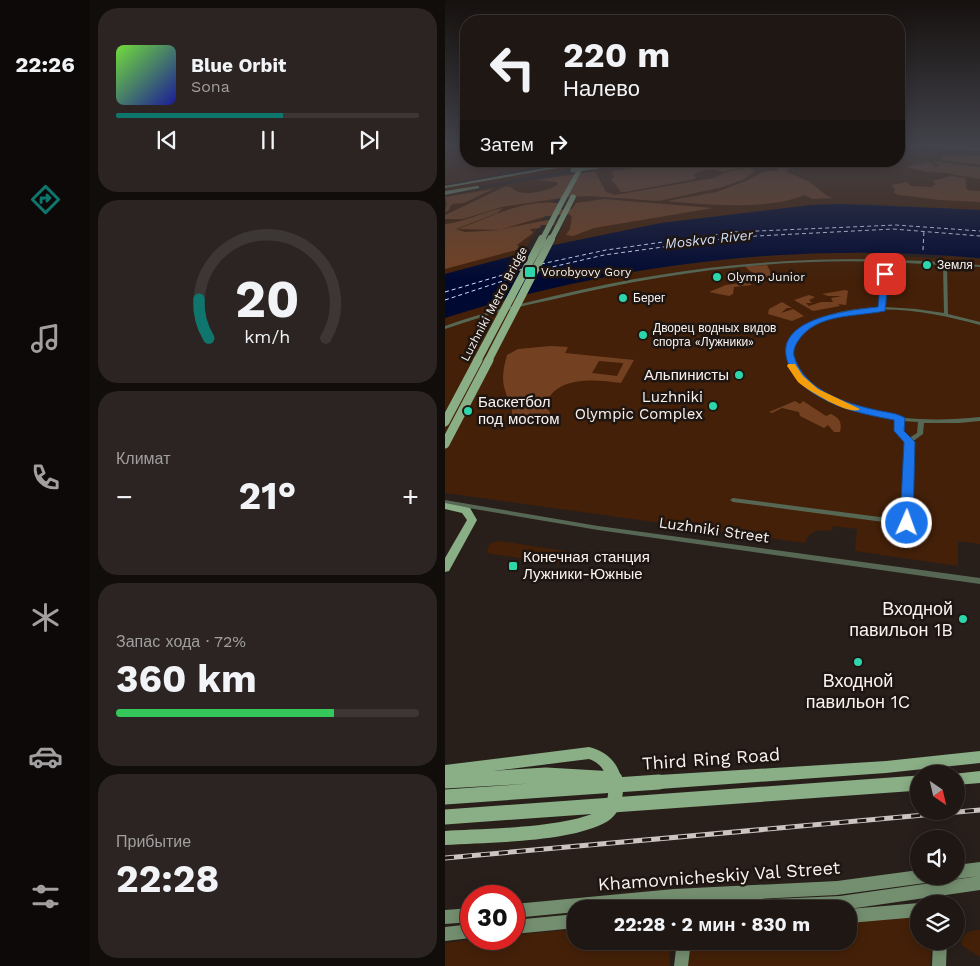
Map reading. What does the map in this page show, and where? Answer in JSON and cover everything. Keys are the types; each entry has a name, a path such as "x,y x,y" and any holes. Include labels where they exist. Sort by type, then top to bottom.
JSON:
{"main road":[{"path":"445,193 459,190"},
{"path":"568,197 572,190"},
{"name":"Luzhniki Metro Bridge","path":"445,422 568,197"},
{"name":"Luzhniki Metro Bridge","path":"445,444 568,197"},
{"path":"445,506 466,510 472,520 445,568"},
{"path":"445,770 589,753 602,759 609,766 616,784 616,794 613,806 604,815 568,828 445,838"},
{"name":"Third Ring Road","path":"445,796 886,767 980,757"},
{"path":"445,781 555,775 659,782"},
{"path":"965,778 980,777"},
{"path":"445,817 910,784"},
{"path":"965,871 980,869"},
{"name":"Khamovnicheskiy Val Street","path":"525,910 661,897 837,888 910,878"},
{"name":"Khamovnicheskiy Val Street","path":"857,901 980,884"},
{"path":"661,897 664,900"},
{"path":"857,915 910,911"},
{"path":"445,917 460,916"},
{"path":"525,926 567,922"},
{"path":"445,934 460,932"},
{"path":"939,966 940,950"}],"street":[{"path":"882,309 886,260"},
{"path":"445,328 499,310 581,290 666,274 775,261 886,260 980,266"},
{"path":"945,263 946,313"},
{"path":"980,324 946,313 882,309 840,314 811,324 793,340 790,346 790,360 800,378 829,399 862,411 921,421 980,419"},
{"path":"733,500 907,523 909,442 899,431 899,418"},
{"path":"909,442 920,434 921,421"},
{"name":"Luzhniki Street","path":"445,502 563,523 980,581"}],"shaded area":[{"path":"477,190 560,190 523,253 445,274 445,196"},
{"path":"491,190 464,203 452,204 448,211 445,212 447,203 445,197"},
{"path":"498,190 534,193 545,190 605,190 615,195 644,190 709,190 659,201 589,196 568,197 502,207 463,219 445,219 445,215"},
{"path":"582,190 980,190 980,210 871,204 810,205 661,223 554,245"},
{"path":"620,190 635,190 625,192"},
{"path":"721,190 820,190 833,198 812,199 804,195 790,200 755,205 699,204 667,201"},
{"path":"895,190 980,191 980,202 940,200 894,193"},
{"path":"604,199 713,208 594,228 573,236 566,235 570,229 572,217 569,214 547,216 502,229 548,220 555,222 554,225 541,225 540,228 530,229 533,233 517,245 519,247 516,250 445,269 445,224 503,208 497,213 456,229 465,232 501,230 458,229 519,206 545,202 559,203 556,210 572,209 576,203"},
{"name":"Luzhniki Olympic Complex","path":"849,252 980,259 980,544 958,541 958,566 855,551 857,529 833,526 832,531 823,530 812,533 805,543 445,493 445,318 530,293 647,269 772,254"},
{"path":"767,265 771,273 780,277 761,276 745,266"},
{"path":"741,276 752,285 734,287 733,294 729,296 709,292 726,285 741,283 739,277"},
{"path":"848,291 846,305 838,304 840,306 813,311 794,300 809,295 815,297 809,300 812,303 806,303 809,306 821,302 833,302 831,298 842,296 822,294"},
{"path":"782,302 792,308 787,308 781,313 793,309 804,316 792,321 768,314 769,309"},
{"path":"550,346 568,347 565,353 634,360 621,383 580,381 561,387 547,401 548,409 552,416 548,419 512,416 511,406 504,386 503,372 507,355 518,349","holes":["599,361 623,363 617,376 592,373"]},
{"path":"795,401 800,404 803,401 826,416 831,414 836,417 840,421 840,432 834,432 828,425 824,428 800,416 799,412 782,408 772,413 769,412"},
{"path":"499,541 565,551 568,555 565,562 556,564 487,553 489,544"},
{"path":"910,917 910,950 931,950 930,966 687,966 686,950 857,950 857,920"},
{"path":"567,930 567,950 669,950 670,966 445,966 445,943 460,941 460,950 525,950 525,934"},
{"path":"980,930 980,957 965,948 965,934"}],"water":[{"name":"Moskva River","path":"840,204 980,210 980,258 845,253 777,255 710,261 643,270 577,283 445,318 445,274 554,245 661,223 811,205"}],"ferry route":[{"path":"541,264 606,250 735,232 896,225 980,231"},
{"path":"539,270 604,255 737,237 893,229 924,231"},
{"path":"923,250 924,231"},
{"path":"924,231 980,236"},
{"path":"445,292 523,269"},
{"path":"445,300 518,276"}],"railway":[{"path":"445,858 980,810"}],"slow traffic":[{"path":"792,366 800,378 815,391 855,409"}],"place":[{"name":"Земля","path":"927,265"},
{"name":"Vorobyovy Gory","path":"530,272"},
{"name":"Olymp Junior","path":"717,277"},
{"name":"Берег","path":"623,298"},
{"name":"Дворец водных видов спорта «Лужники»","path":"643,335"},
{"name":"Альпинисты","path":"739,375"},
{"name":"Luzhniki Olympic Complex","path":"713,406"},
{"name":"Баскетбол под мостом","path":"468,411"},
{"name":"Конечная станция Лужники-Южные","path":"513,566"},
{"name":"Входной павильон 1B","path":"963,619"},
{"name":"Входной павильон 1C","path":"858,662"}],"route":[{"path":"885,274 882,309 830,316 811,324 793,340 789,353 792,366 800,378 820,394 853,408 877,415 899,418 899,431 909,442 907,523"}]}
